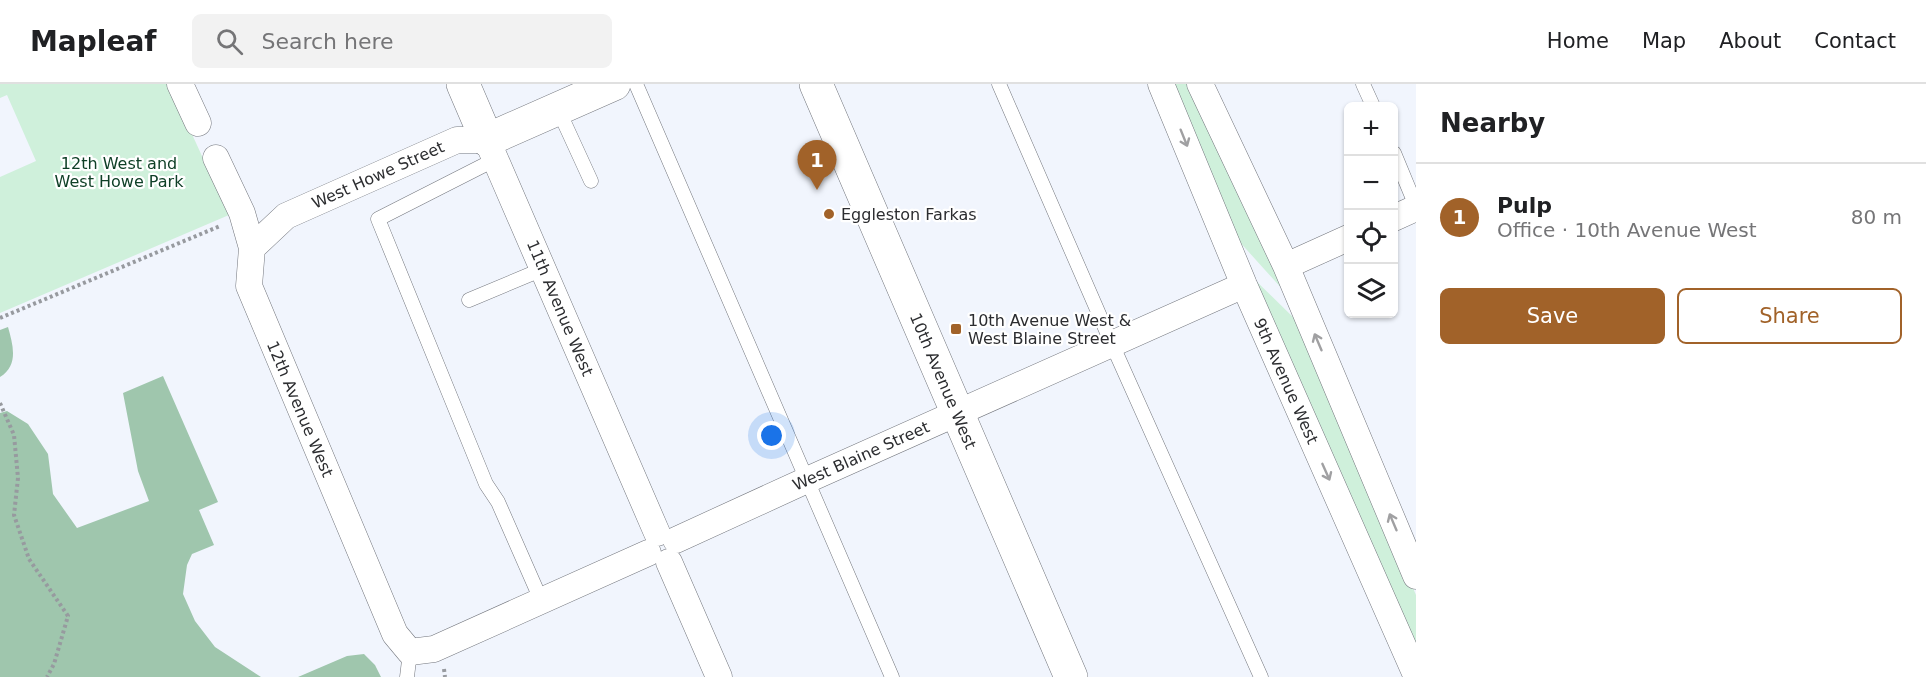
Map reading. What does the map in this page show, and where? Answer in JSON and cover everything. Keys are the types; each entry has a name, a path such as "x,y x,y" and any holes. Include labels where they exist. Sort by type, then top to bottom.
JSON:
{"street":[{"path":"180,84 198,123"},
{"name":"11th Avenue West","path":"463,84 719,677"},
{"name":"West Howe Street","path":"252,248 286,216 458,140 491,149 558,109 614,84"},
{"name":"10th Avenue West","path":"816,84 1071,677"},
{"name":"9th Avenue West","path":"1161,84 1244,285 1416,675"},
{"path":"1200,84 1286,266 1416,576"},
{"name":"12th Avenue West","path":"216,158 242,213 252,248 249,286 395,634 410,652"},
{"path":"1398,216 1416,207"},
{"path":"1286,266 1344,240"},
{"name":"West Blaine Street","path":"410,652 434,649 1244,285"}],"lane":[{"path":"636,84 892,677"},
{"path":"999,84 1261,677"},
{"path":"1363,84 1371,102"},
{"path":"558,109 591,181"},
{"name":"West Howe Street","path":"491,149 378,219 486,484 498,502 541,600"},
{"path":"1395,156 1416,207"},
{"path":"469,300 543,269"},
{"path":"407,677 410,652"}],"path":[{"path":"0,318 220,226"},
{"path":"0,403 14,435 18,478 15,515 29,559 68,615 54,664 47,677"}],"green space":[{"name":"12th West and West Howe Park","path":"0,84 169,84 229,215 0,313 0,177 36,161 7,95 0,98"},
{"path":"1173,84 1190,84 1284,291 1237,239"},
{"path":"1250,275 1296,320 1416,595 1416,655"},
{"path":"8,327 13,348 12,361 10,367 0,377 0,330"},
{"path":"163,376 218,502 199,510 214,545 192,554 187,565 183,594 195,621 215,647 261,677 0,677 0,413 7,411 28,424 48,454 53,494 77,528 149,501 138,471 123,393"},
{"path":"364,654 375,665 381,677 298,677 347,656"}],"place":[{"name":"Pulp","path":"817,190"},
{"name":"Eggleston Farkas","path":"829,214"},
{"name":"10th Avenue West & West Blaine Street","path":"956,329"}]}
